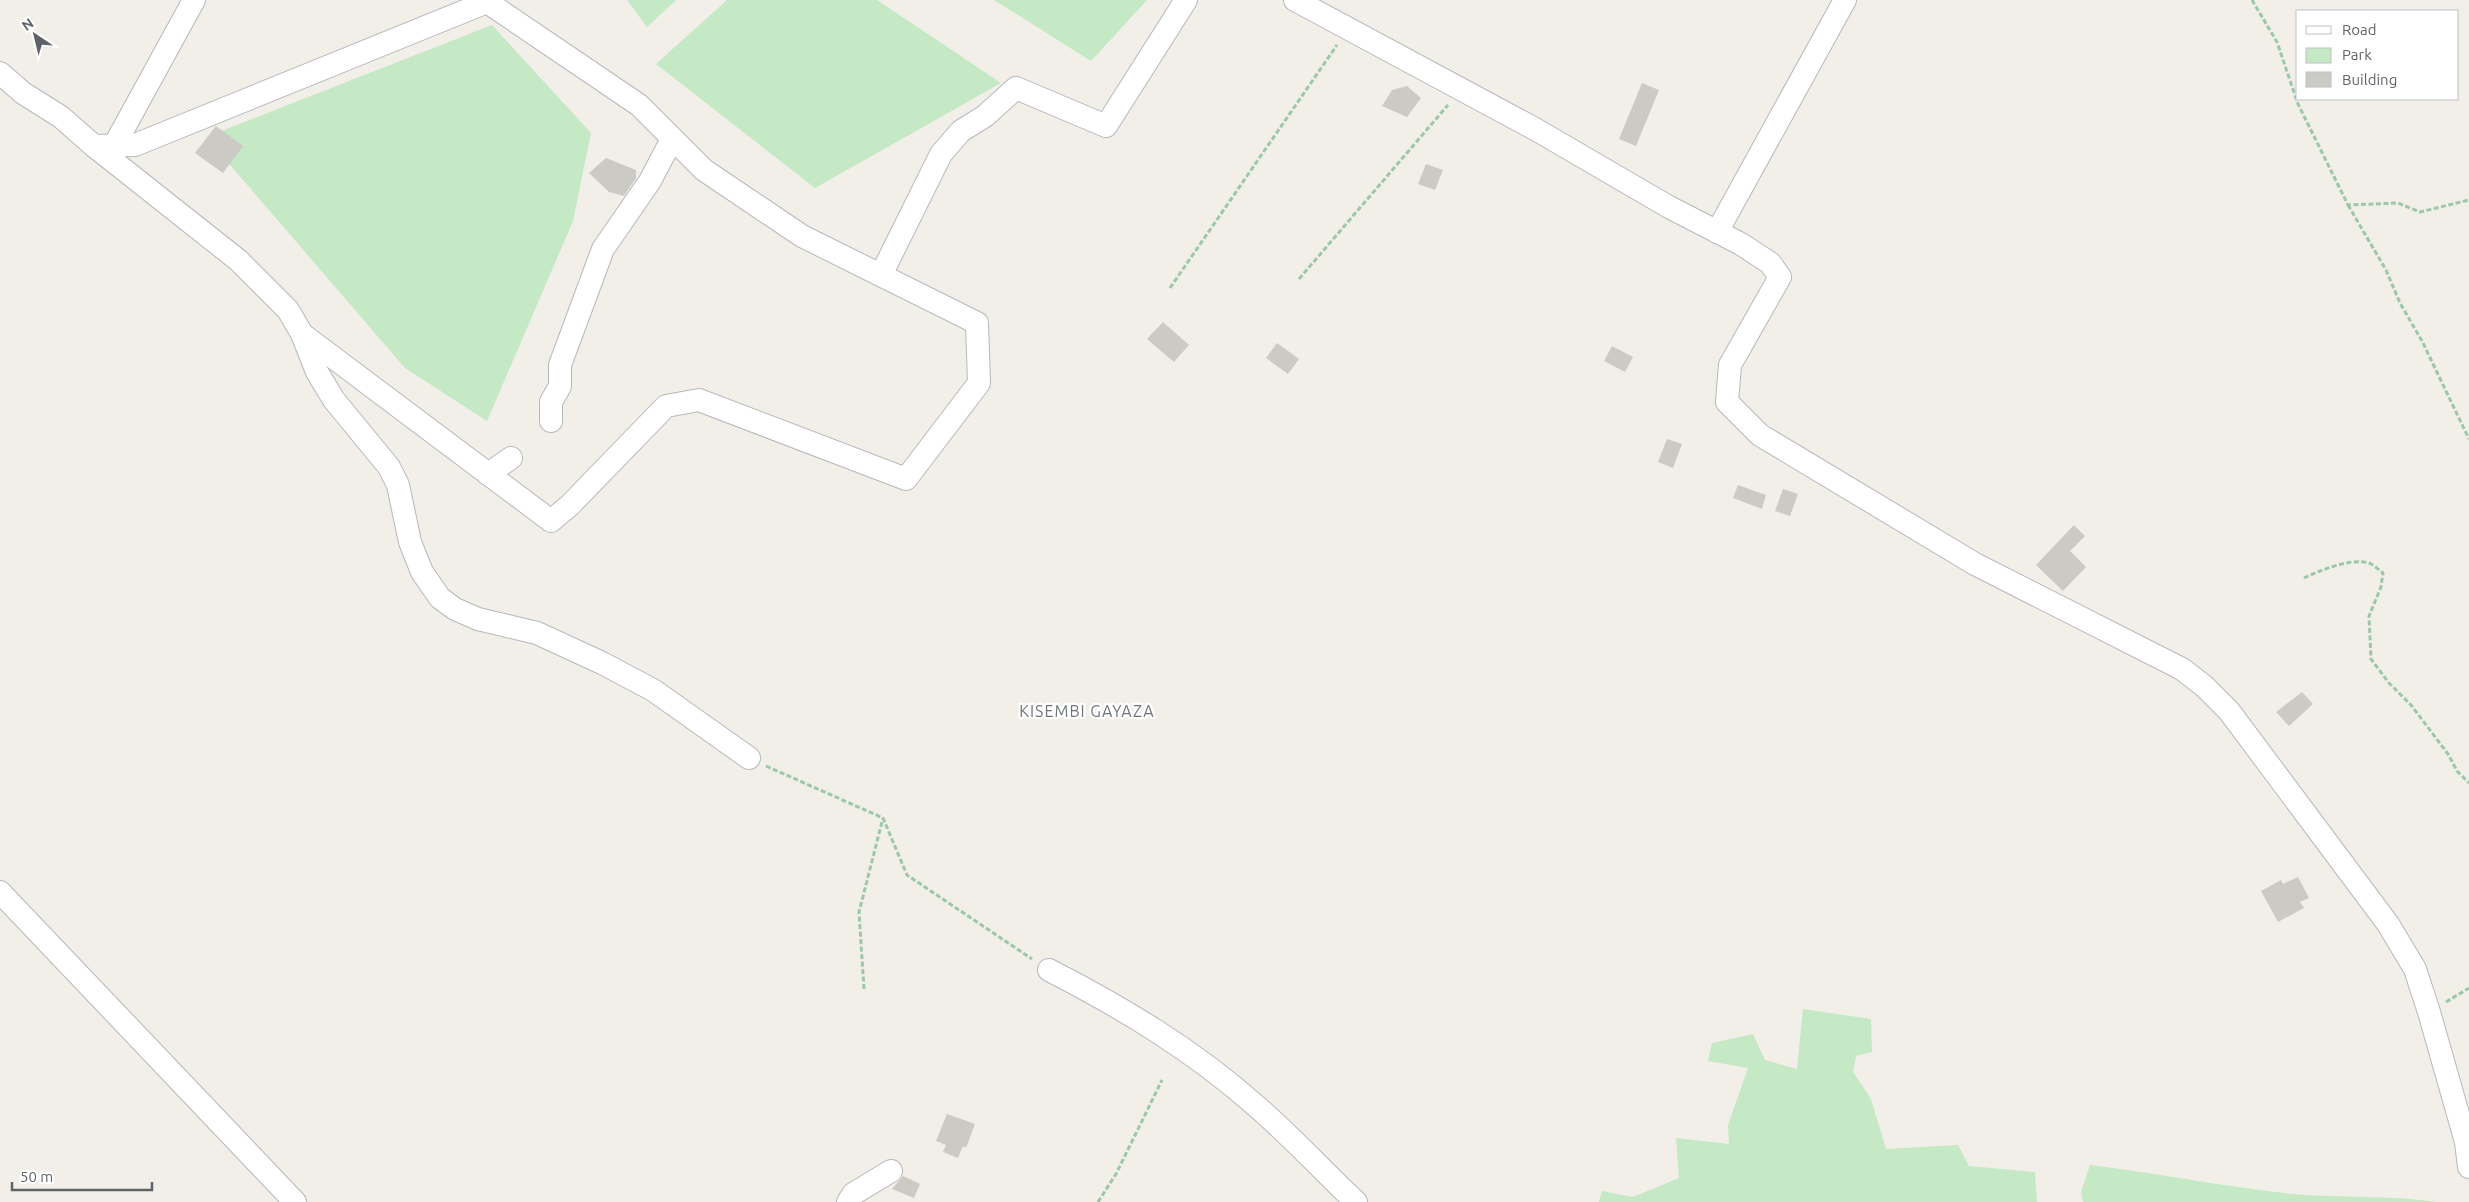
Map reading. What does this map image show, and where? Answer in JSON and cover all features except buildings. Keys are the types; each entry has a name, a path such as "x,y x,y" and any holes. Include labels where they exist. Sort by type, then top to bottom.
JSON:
{"street":[{"path":"104,146 194,0"},
{"path":"881,275 941,154 961,131 985,116 1016,88 1106,126 1186,0"},
{"path":"1295,0 1535,129 1669,208 1717,232 1770,263 1780,277 1730,365 1727,402 1760,435 1974,564 2182,669 2204,686 2229,711 2388,924 2415,969 2430,1012 2466,1142 2469,1168"},
{"path":"1717,232 1845,0"},
{"path":"104,146 134,146 487,2 639,105 704,170 802,236 977,323 979,383 906,479 699,400 666,406 570,505 551,521 302,334"},
{"path":"0,73 23,93 104,146 238,260 288,310 302,334 317,372 334,400 389,467 398,486 410,542 422,572 440,598 455,609 478,619 537,633 602,663 653,690 749,758"},
{"path":"551,421 551,402 560,386 560,364 603,249 650,181 672,139"},
{"path":"488,474 511,458"},
{"path":"0,892 295,1202"},
{"path":"1049,970 1115,1004 1187,1051 1255,1105 1356,1202"},
{"path":"848,1202 853,1194 891,1170"}],"path":[{"path":"2252,0 2277,42 2296,98"},
{"path":"1170,288 1348,28"},
{"path":"1299,279 1462,90"},
{"path":"2297,100 2348,205 2386,270 2400,303 2422,341 2469,439"},
{"path":"2348,205 2398,203 2420,212 2469,200"},
{"path":"2304,578 2326,567 2346,564 2370,563 2382,573 2380,587 2369,616 2371,659 2389,683 2411,705 2448,754 2457,771 2469,783"},
{"path":"749,758 883,818 907,875 1049,970"},
{"path":"864,989 859,912 883,818"},
{"path":"2430,1012 2469,988"},
{"path":"1098,1202 1116,1174 1162,1080"}],"green space":[{"path":"627,0 676,0 647,27"},
{"path":"727,0 877,0 1001,83 815,188 656,64"},
{"path":"994,0 1147,0 1091,61"},
{"path":"492,25 591,133 573,221 487,421 405,368 206,137"},
{"path":"1803,1009 1871,1019 1872,1052 1856,1056 1853,1072 1871,1099 1886,1149 1958,1145 1969,1166 2035,1172 2037,1202 1599,1202 1602,1191 1633,1197 1679,1178 1676,1138 1729,1144 1728,1125 1748,1068 1708,1061 1712,1043 1753,1034 1765,1060 1797,1069"},
{"path":"2090,1165 2293,1194 2400,1198 2436,1202 2083,1202 2081,1192"}],"district":[{"name":"KISEMBI GAYAZA","path":"1087,711"}]}
